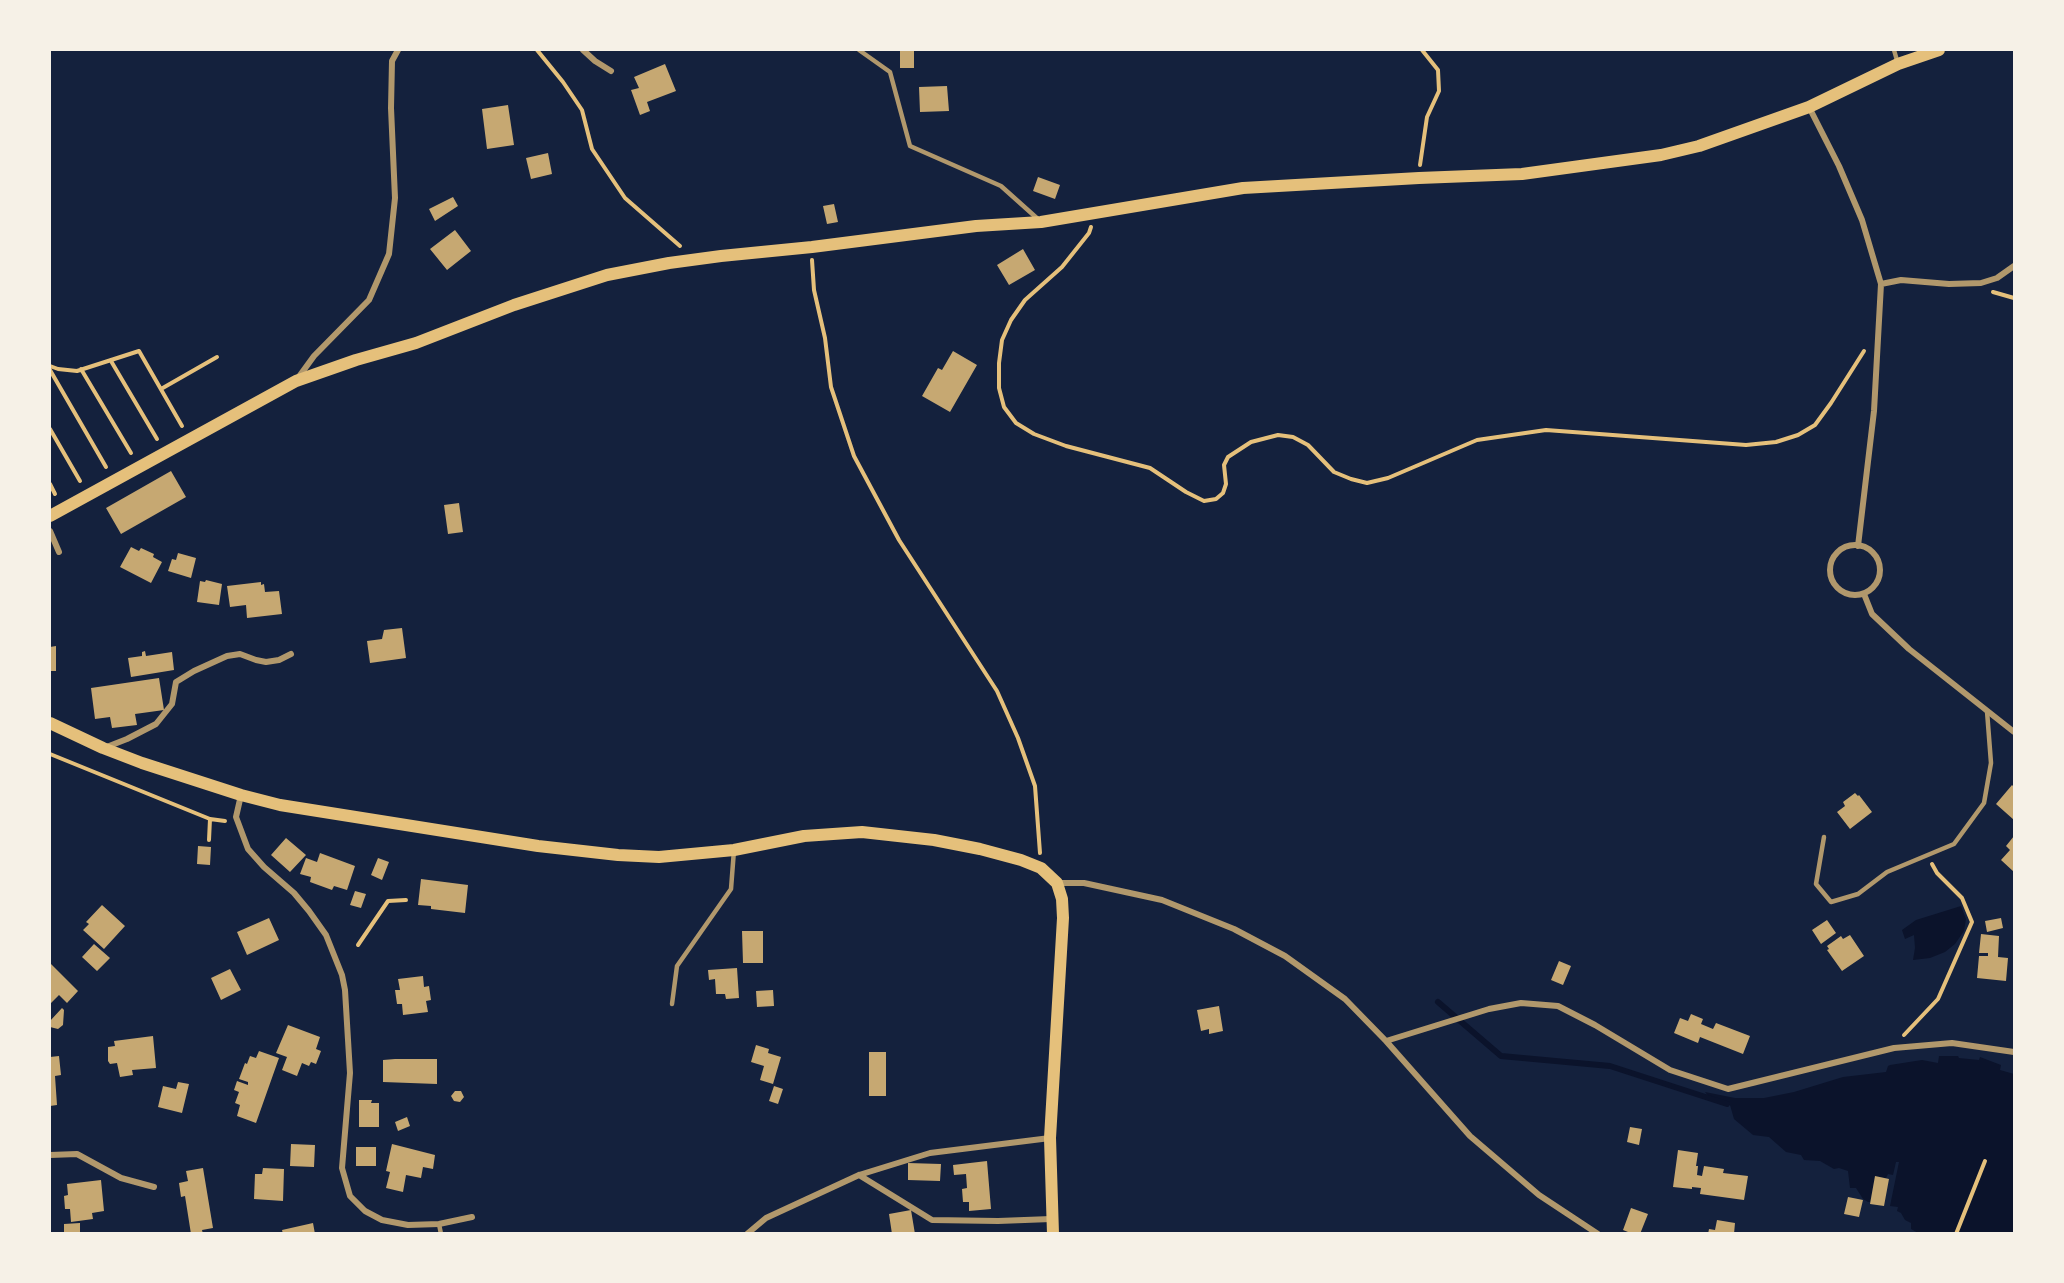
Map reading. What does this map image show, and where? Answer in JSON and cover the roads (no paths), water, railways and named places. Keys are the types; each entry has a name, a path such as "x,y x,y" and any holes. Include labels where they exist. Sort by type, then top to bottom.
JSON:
{"main road":[{"path":"50,516 296,381 356,360 432,338 514,304 607,275 694,260 976,226 1041,222 1243,188 1522,174 1661,155 1699,146 1809,107 1898,64 1939,50"},
{"path":"50,723 142,763 241,795 304,808 538,846 595,853 659,856 734,850 804,836 862,832 890,834 968,847 1021,860 1041,868 1057,883 1062,899 1063,918 1050,1138 1053,1233"}],"street":[{"path":"296,381 314,356 369,300 389,254 395,198 391,108 392,61 398,50"},
{"path":"583,50 611,71"},
{"path":"1809,107 1839,166 1862,220 1881,284 1874,411 1858,546"},
{"path":"1881,284 1901,280 1949,284 1981,283 1997,278 2014,266"},
{"path":"50,531 59,552"},
{"path":"1858,546 1872,553 1880,567 1876,583 1864,594 1848,594 1834,585 1830,569 1836,554 1842,549 1858,546"},
{"path":"1864,594 1872,614 1909,649 2014,732"},
{"path":"103,748 128,739 156,724 172,704 176,682 194,670 227,656 240,654 266,662 279,660 291,654"},
{"path":"241,795 236,817 248,849 264,867 294,893 326,935 342,975 350,1072 342,1168 350,1196 365,1211 382,1220 408,1225 438,1224 472,1217"},
{"path":"1057,883 1084,883 1162,900 1234,929 1285,956 1345,999 1386,1041 1470,1137 1539,1195 1598,1233"},
{"path":"1386,1041 1449,1021 1521,1003 1558,1006 1595,1025 1670,1070 1728,1089 1894,1048 1952,1043 2014,1052"},
{"path":"747,1233 766,1218 859,1175 930,1153 1050,1138"},
{"path":"50,1155 77,1154 121,1178 154,1187"},
{"path":"859,1175 932,1220 1052,1220"}],"lane":[{"path":"859,50 890,72 910,146 1001,186 1041,222"},
{"path":"1894,50 1898,64"},
{"path":"1824,837 1816,884 1831,902 1858,894 1887,872 1954,844 1984,803 1991,763 1988,711"},
{"path":"672,1004 676,966 730,889 734,850"},
{"path":"438,1224 441,1233"}],"water":[{"path":"1961,906 1966,919 1964,931 1955,944 1945,952 1930,958 1913,960 1914,935 1905,939 1902,930 1916,920"},
{"path":"1939,1056 1958,1056 1979,1060 1980,1057 2001,1065 2000,1070 2014,1074 2014,1233 1918,1233 1911,1229 1911,1223 1897,1211 1898,1207 1890,1206 1899,1162 1896,1162 1893,1175 1888,1174 1886,1178 1875,1177 1870,1202 1868,1202 1863,1199 1856,1188 1850,1188 1848,1171 1834,1169 1820,1161 1804,1160 1801,1155 1786,1152 1769,1137 1753,1135 1734,1119 1730,1105 1709,1097 1705,1092 1735,1098 1764,1098 1794,1092 1843,1077 1886,1072 1890,1065 1922,1060 1938,1063"}],"waterway":[{"path":"1438,1002 1501,1056 1610,1066 1727,1104"}]}
